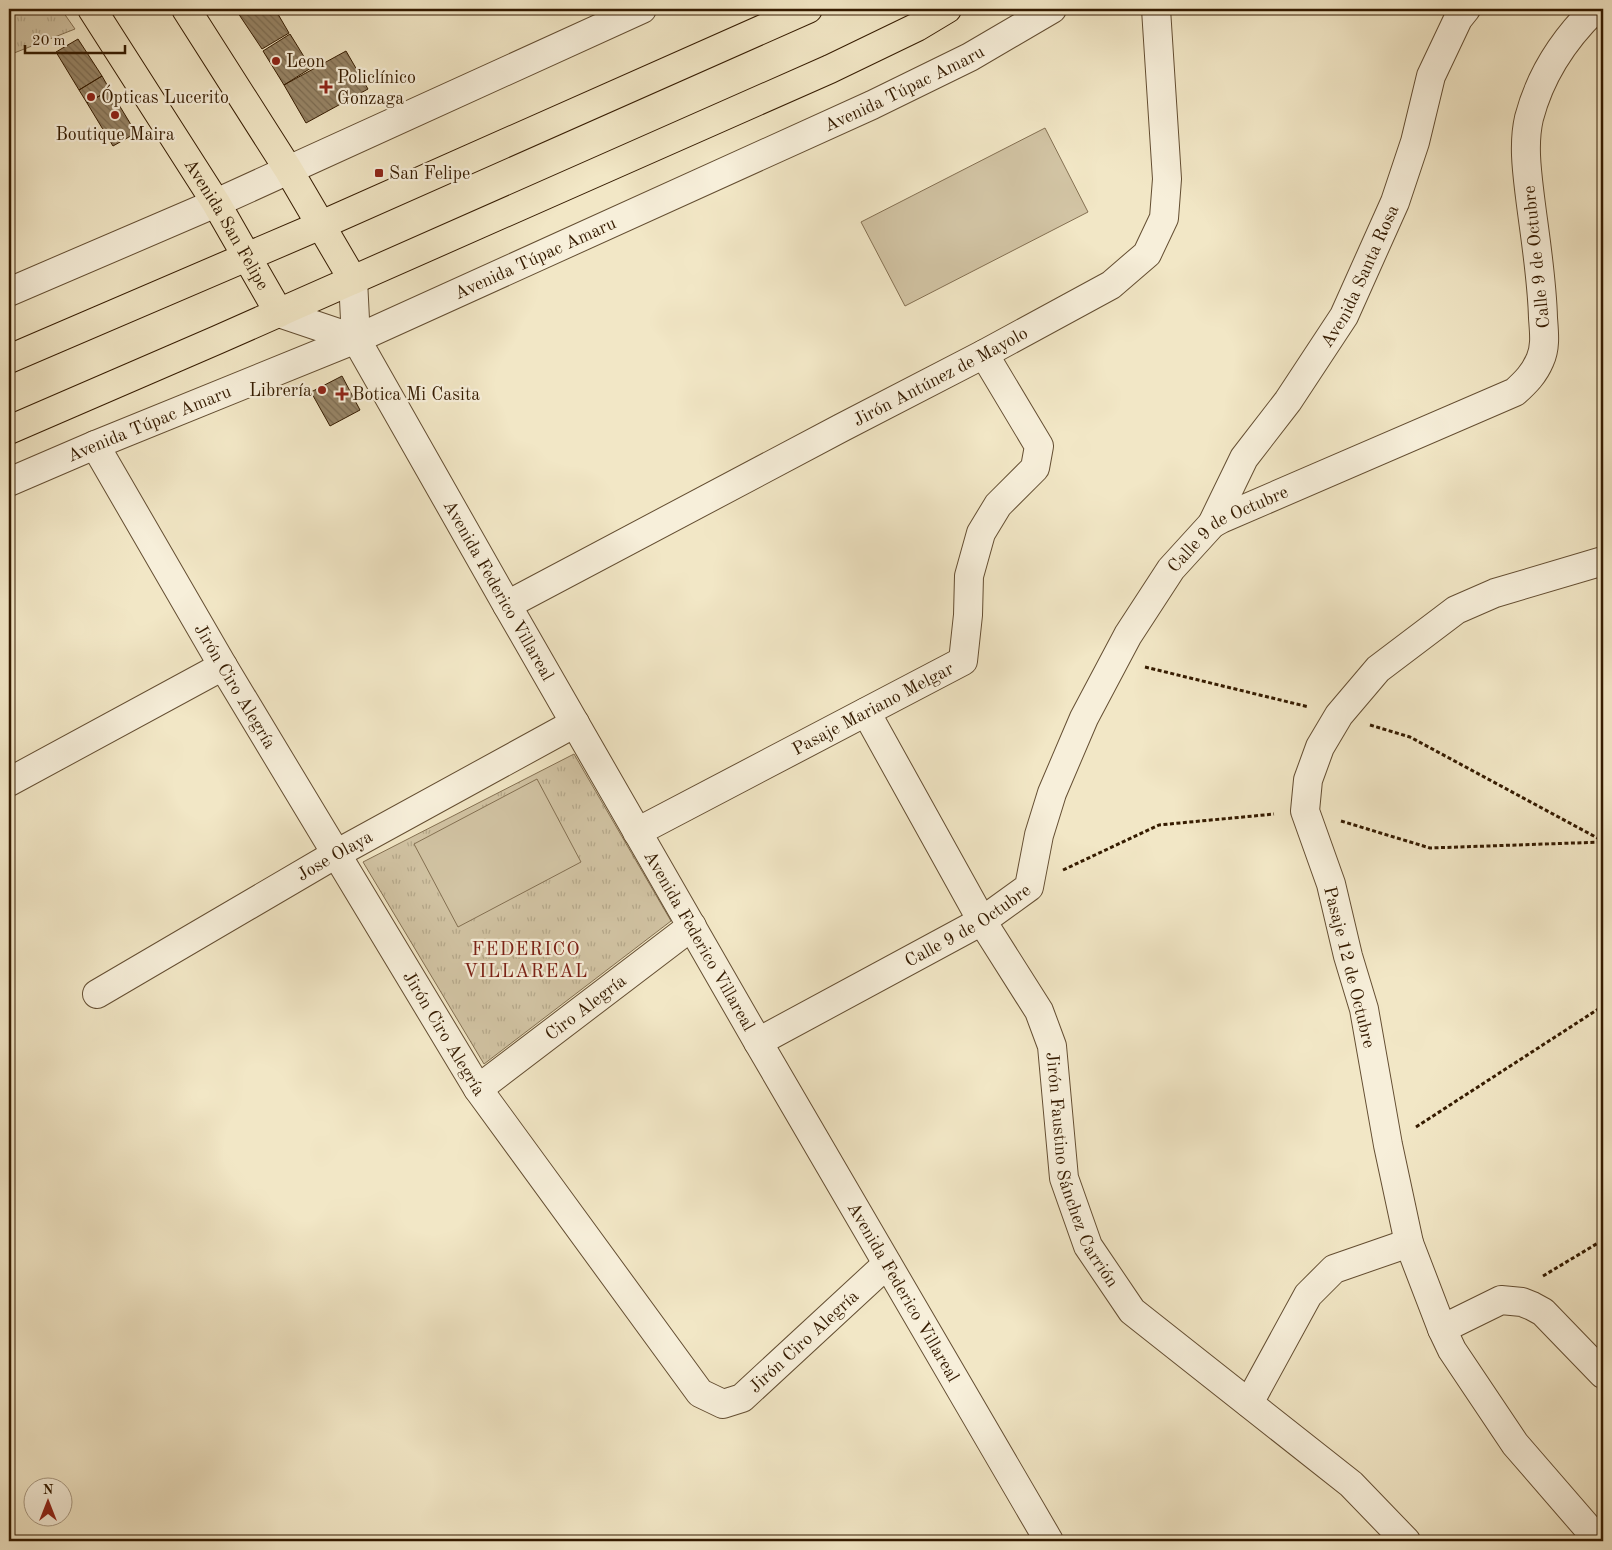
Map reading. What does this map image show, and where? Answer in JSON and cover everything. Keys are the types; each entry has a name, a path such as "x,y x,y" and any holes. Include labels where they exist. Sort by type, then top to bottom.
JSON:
{"main road":[{"name":"Avenida San Felipe","path":"92,9 216,203 279,313"},
{"path":"186,9 288,170 353,280"},
{"path":"9,359 321,225 808,9"},
{"path":"9,430 279,313 830,69 917,27 947,9"}],"street":[{"path":"9,292 216,203 642,9"},
{"name":"Avenida Túpac Amaru","path":"9,482 356,339 881,101 970,57 1052,9"},
{"name":"Jirón Antúnez de Mayolo","path":"507,605 984,354 1111,285 1147,254 1164,218 1167,179 1156,9"},
{"name":"Avenida Santa Rosa","path":"1212,524 1244,458 1288,401 1344,316 1395,202 1415,142 1431,76 1458,19 1466,9"},
{"name":"Calle 9 de Octubre","path":"758,1042 982,921 1029,887 1039,835 1052,792 1084,718 1128,635 1171,569 1212,524 1515,392 1530,379 1541,358 1544,342 1543,306 1525,160 1529,119 1541,82 1559,51 1582,21 1595,9"},
{"name":"Avenida Federico Villareal","path":"353,280 356,339 758,1042 1049,1541"},
{"path":"279,313 356,339"},
{"name":"Pasaje Mariano Melgar","path":"638,832 963,661 968,615 969,576 981,533 998,505 1035,468 1039,446 984,354"},
{"name":"Jirón Ciro Alegría","path":"95,445 223,666 478,1089 700,1393 723,1404 742,1398 887,1264"},
{"name":"Pasaje 12 de Octubre","path":"1599,1541 1515,1444 1452,1350 1442,1329 1409,1243 1388,1145 1364,1009 1348,956 1331,884 1305,811 1308,780 1320,747 1339,715 1378,669 1456,610 1495,593 1603,561"},
{"path":"9,782 223,666"},
{"name":"Jirón Faustino Sánchez Carrión","path":"866,712 982,921 1039,1011 1052,1046 1064,1178 1088,1246 1132,1311 1351,1484 1406,1541"},
{"name":"Jose Olaya","path":"96,994 336,854 575,723"},
{"name":"Ciro Alegría","path":"478,1089 692,926"},
{"path":"1249,1403 1308,1295 1334,1269 1409,1243"},
{"path":"1442,1329 1501,1300 1522,1302 1543,1312 1603,1374"}],"path":[{"path":"1029,887 1160,825 1305,811 1430,848 1603,842"},
{"path":"1388,1145 1603,1006"},
{"path":"1501,1300 1603,1240"}],"green space":[{"path":"9,9 61,9 75,29 9,55"},
{"path":"1045,128 1088,212 905,306 861,222"},
{"path":"574,754 671,921 484,1064 363,862"},
{"path":"537,779 581,862 458,927 414,844"}],"building":[{"path":"275,9 289,33 262,49 236,10"},
{"path":"290,34 311,68 284,85 263,51"},
{"path":"78,39 102,76 79,90 56,52"},
{"name":"Policlínico Gonzaga","path":"346,51 368,89 306,123 284,85"},
{"name":"Ópticas Lucerito","path":"102,76 110,90 87,103 79,90"},
{"path":"110,90 136,133 113,146 87,103"},
{"path":"342,376 360,410 330,426 311,392"}],"place":[{"name":"Leon","path":"276,61"},
{"name":"Policlínico Gonzaga","path":"326,87"},
{"name":"Ópticas Lucerito","path":"91,97"},
{"name":"Boutique Maira","path":"115,115"},
{"name":"San Felipe","path":"379,173"},
{"name":"Librería","path":"322,390"},
{"name":"Botica Mi Casita","path":"342,394"}],"district":[{"name":"FEDERICO VILLAREAL","path":"526,959"}]}
